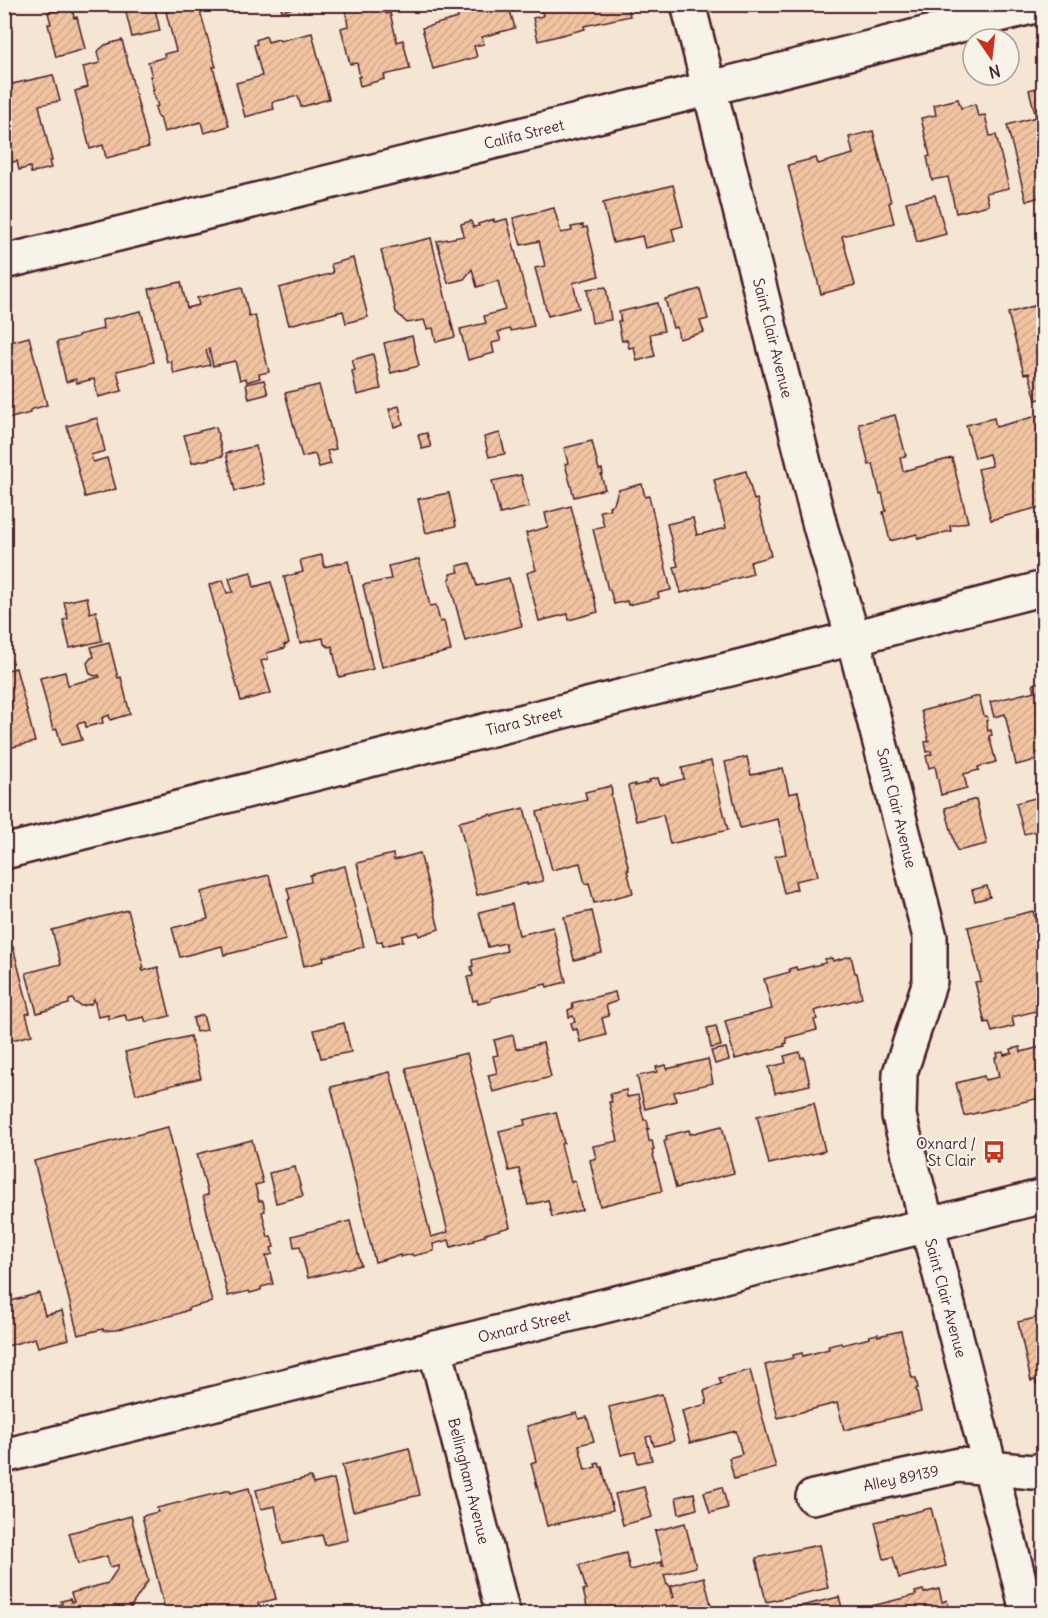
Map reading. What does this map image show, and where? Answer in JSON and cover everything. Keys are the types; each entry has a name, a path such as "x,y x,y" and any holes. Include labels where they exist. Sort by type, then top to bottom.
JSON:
{"street":[{"name":"Saint Clair Avenue","path":"688,4 820,526 853,638 930,937 930,981 900,1073 899,1116 1028,1614"},
{"name":"Califa Street","path":"4,262 1043,4"},
{"name":"Tiara Street","path":"4,852 1044,588"},
{"name":"Oxnard Street","path":"4,1456 1044,1196"},
{"name":"Bellingham Avenue","path":"435,1348 503,1614"},
{"name":"Alley 89139","path":"813,1497 959,1465 1034,1472 1044,1469"}],"building":[{"path":"124,4 154,4 160,31 132,37"},
{"path":"169,4 198,4 216,67 213,67 229,126 204,133 201,122 164,132 155,107 158,106 152,90 154,90 148,62 176,51 166,12 171,10"},
{"path":"280,4 307,4 282,11"},
{"path":"358,4 380,4 382,11 385,10 386,14 390,13 397,42 403,40 410,69 384,75 385,79 360,86 357,63 350,64 341,28 348,26 345,8"},
{"path":"472,4 508,4 515,28 482,37 484,44 474,46 477,57 433,69 422,28 458,18 456,10"},
{"path":"540,4 627,4 630,16 584,26 585,29 538,41 533,18 543,16"},
{"path":"72,6 85,49 56,57 48,24 51,24 48,12"},
{"path":"312,33 329,99 301,107 298,96 272,102 274,109 245,117 236,83 262,76 254,45 257,44 256,40 266,36 268,42 279,39 280,41"},
{"path":"122,40 149,147 106,158 103,145 90,149 75,91 88,87 83,67 100,63 97,52 105,45"},
{"path":"4,68 8,68 12,84 53,75 60,101 39,105 52,161 49,161 51,168 31,173 30,167 19,170 17,161 4,164"},
{"path":"1044,86 1044,196 1026,201 1007,125 1036,117 1029,90"},
{"path":"958,99 961,108 975,104 978,116 985,115 990,136 996,135 1009,188 986,193 989,205 956,213 948,177 932,180 927,157 930,156 921,118 936,115 934,105"},
{"path":"873,131 894,223 842,236 855,285 821,294 788,165 816,158 818,164 853,154 849,137"},
{"path":"673,185 683,226 672,229 675,241 645,248 642,236 613,243 603,203"},
{"path":"935,195 946,234 917,242 906,202"},
{"path":"554,208 561,233 572,231 571,227 583,225 583,228 587,227 599,276 573,283 579,308 548,316 535,268 545,266 539,241 521,245 513,218"},
{"path":"494,219 494,222 507,219 534,326 498,332 501,341 492,343 494,353 468,360 460,329 486,323 484,316 505,310 498,281 477,287 472,269 464,279 448,283 437,241 464,236 461,224 471,221 473,227"},
{"path":"431,238 455,337 436,342 433,328 427,329 424,320 407,323 396,312 381,250"},
{"path":"353,258 368,317 346,323 343,311 289,325 279,288 333,273 331,264"},
{"path":"181,282 187,308 199,305 197,298 242,287 249,316 255,315 269,372 259,374 260,378 247,382 246,378 240,380 235,361 213,366 209,349 206,350 210,365 174,374 171,361 167,362 149,289"},
{"path":"606,287 611,320 592,323 587,289"},
{"path":"700,289 708,319 700,321 704,332 679,339 677,327 673,328 665,299"},
{"path":"657,303 664,331 650,334 655,356 637,361 634,347 629,348 627,340 622,341 618,321 621,321 619,312"},
{"path":"1041,304 1044,314 1044,398 1036,400 1029,373 1024,374 1008,313"},
{"path":"141,311 154,362 117,371 122,391 98,397 94,379 77,383 76,379 66,382 57,342 103,329 102,320"},
{"path":"412,336 419,366 391,373 384,343"},
{"path":"29,337 47,405 30,410 30,413 4,420 4,344"},
{"path":"373,354 381,389 357,395 352,360"},
{"path":"264,380 268,394 249,399 246,384"},
{"path":"319,385 336,449 327,451 331,464 319,467 315,454 302,457 285,393"},
{"path":"399,406 403,424 394,427 389,409"},
{"path":"1044,414 1044,506 991,520 978,469 992,466 989,454 975,458 966,425 994,418 996,427"},
{"path":"895,415 906,456 900,457 903,471 952,458 968,522 950,526 951,531 918,539 917,534 890,541 883,512 886,511 882,493 880,494 873,464 869,465 859,424"},
{"path":"97,418 105,451 91,455 93,462 107,458 116,489 85,497 67,426"},
{"path":"216,427 223,456 192,463 184,435"},
{"path":"427,433 431,447 422,449 418,435"},
{"path":"500,433 505,454 489,457 484,437"},
{"path":"592,441 599,470 602,469 603,474 601,475 605,489 574,497 565,464 568,463 564,448"},
{"path":"256,446 264,484 235,491 226,453"},
{"path":"746,471 754,500 757,499 771,556 750,562 753,574 681,593 674,567 678,566 667,524 693,518 697,535 726,528 714,480"},
{"path":"521,475 529,507 500,514 492,481"},
{"path":"642,484 645,497 649,496 671,590 658,593 659,598 628,605 627,601 614,604 610,590 608,590 593,529 604,526 600,511 610,509 609,506 614,504 618,490"},
{"path":"449,493 456,526 426,533 418,499"},
{"path":"571,506 598,612 569,620 568,614 539,621 527,573 536,570 526,533 548,527 545,513"},
{"path":"322,555 324,567 348,561 373,669 339,677 332,646 324,644 323,638 300,643 284,577 303,572 300,560"},
{"path":"419,559 430,606 436,605 440,622 444,621 451,651 382,667 363,585 391,579 388,566"},
{"path":"470,563 477,586 509,578 522,626 465,641 449,579 450,574 459,572 457,566"},
{"path":"251,572 254,587 271,582 289,643 284,645 285,648 267,653 268,659 261,661 271,693 241,701 209,585 223,580 227,593 233,592 229,578"},
{"path":"87,597 90,613 96,611 102,641 70,648 63,620 68,619 64,602"},
{"path":"109,642 130,714 110,720 109,715 102,718 103,723 86,727 85,722 77,724 82,740 61,745 57,729 53,730 40,678 65,672 68,685 100,677 90,674 87,663 94,657 91,647"},
{"path":"16,668 35,742 4,749 4,671"},
{"path":"1044,681 1044,758 1016,765 1005,714 994,717 990,702 1035,691 1033,684"},
{"path":"979,696 984,716 987,716 988,731 991,730 992,735 989,736 996,762 964,774 967,788 941,795 935,766 929,768 926,756 932,754 931,751 927,752 925,742 929,741 921,711"},
{"path":"747,757 751,775 783,768 789,794 798,792 818,876 795,881 797,889 784,893 775,856 786,854 778,819 740,828 725,762"},
{"path":"711,761 728,830 670,844 663,815 636,821 628,786 650,782 649,780 658,778 660,785 684,779 682,768"},
{"path":"611,786 611,795 633,893 594,903 589,883 585,884 580,863 552,870 537,812 587,800 585,792"},
{"path":"1043,796 1044,830 1024,834 1016,803"},
{"path":"976,799 987,844 957,851 945,808"},
{"path":"524,808 543,881 477,895 459,822"},
{"path":"420,853 439,929 419,936 418,932 402,936 403,941 383,946 382,941 377,942 357,863 393,854 394,860"},
{"path":"345,866 364,947 323,957 324,961 304,966 287,888 311,882 310,875"},
{"path":"269,875 286,940 224,955 222,946 180,957 172,928 208,919 201,892"},
{"path":"987,886 990,897 975,901 972,890"},
{"path":"512,904 519,935 553,927 566,982 547,987 546,984 491,998 491,1001 478,1004 477,1000 473,1001 467,977 473,976 472,960 507,951 505,943 488,947 479,912"},
{"path":"128,910 144,968 142,969 143,971 158,967 170,1016 146,1022 144,1017 127,1021 125,1015 109,1019 108,1015 98,1017 94,999 91,1004 81,1006 73,999 69,1000 69,1004 37,1013 26,973 61,964 52,930"},
{"path":"592,911 602,953 574,960 564,917"},
{"path":"1033,911 1044,951 1044,1009 1012,1017 1014,1026 992,1032 989,1022 985,1023 975,982 981,981 968,927"},
{"path":"13,947 30,1013 26,1014 32,1035 4,1042 4,949"},
{"path":"851,956 862,998 814,1011 817,1030 786,1038 785,1046 735,1059 725,1021 772,1009 764,979 790,972 789,969 796,967 797,970 825,963 825,959 832,958 833,961"},
{"path":"615,992 617,1001 606,1005 609,1016 602,1018 606,1035 580,1042 577,1029 573,1030 571,1023 575,1022 573,1016 569,1017 568,1010 573,1008 572,1003"},
{"path":"203,1015 207,1030 196,1032 193,1018"},
{"path":"344,1023 351,1052 321,1058 314,1030"},
{"path":"716,1026 721,1046 711,1048 707,1028"},
{"path":"513,1035 516,1049 543,1043 551,1077 493,1092 488,1075 497,1073 493,1056 498,1055 494,1040"},
{"path":"190,1036 201,1078 136,1094 125,1052"},
{"path":"1044,1046 1044,1097 964,1116 956,1083 984,1076 985,1080 999,1077 995,1058 998,1057 997,1053 1003,1052 1004,1055 1012,1053 1011,1049 1020,1047 1021,1052"},
{"path":"726,1048 729,1060 715,1064 711,1051"},
{"path":"800,1052 801,1058 804,1057 810,1085 775,1093 769,1067 786,1063 784,1056"},
{"path":"467,1053 510,1227 451,1247 449,1240 433,1244 434,1251 413,1256 412,1254 400,1257 400,1255 375,1262 331,1087 390,1072 431,1237 448,1232 406,1068"},
{"path":"708,1059 713,1083 674,1092 676,1101 645,1109 637,1076 657,1072 656,1067 666,1065 667,1069"},
{"path":"626,1090 627,1097 638,1095 644,1120 647,1120 649,1141 652,1141 662,1191 600,1206 590,1160 596,1158 593,1146 618,1141 609,1102 612,1102 610,1094"},
{"path":"814,1103 825,1151 769,1164 757,1116"},
{"path":"556,1112 564,1143 561,1144 571,1182 575,1181 582,1210 552,1217 548,1200 528,1205 519,1169 509,1171 499,1131 525,1125 524,1120"},
{"path":"722,1126 734,1173 676,1188 664,1141 667,1140 666,1136 689,1130 690,1134"},
{"path":"168,1127 212,1302 188,1308 177,1314 115,1330 103,1331 103,1329 78,1335 34,1161"},
{"path":"252,1140 263,1183 255,1185 259,1201 263,1201 265,1211 262,1212 268,1237 271,1236 274,1247 271,1248 273,1254 266,1256 273,1284 250,1293 249,1291 228,1296 203,1196 208,1195 197,1154"},
{"path":"295,1167 303,1196 276,1203 269,1173"},
{"path":"350,1221 361,1265 308,1278 300,1246 294,1247 292,1236"},
{"path":"39,1293 45,1315 62,1311 69,1339 38,1347 35,1338 4,1347 4,1303"},
{"path":"1044,1316 1044,1382 1036,1384 1035,1380 1031,1381 1018,1322"},
{"path":"901,1331 912,1378 916,1378 921,1411 844,1430 837,1403 778,1418 765,1365 793,1358 793,1355 802,1353 803,1356 829,1349 828,1346 841,1343 842,1345 870,1338 869,1336"},
{"path":"750,1370 776,1468 734,1479 729,1458 742,1454 736,1431 690,1443 682,1411 707,1404 704,1391 721,1384 719,1378"},
{"path":"662,1394 674,1441 654,1446 651,1436 646,1437 652,1460 638,1463 635,1452 621,1455 609,1407"},
{"path":"1044,1403 1044,1428 1038,1404"},
{"path":"577,1413 579,1419 587,1417 594,1441 579,1445 585,1470 596,1467 595,1464 599,1463 602,1467 613,1510 547,1526 531,1463 536,1461 527,1426"},
{"path":"409,1448 420,1495 353,1511 342,1465"},
{"path":"311,1477 313,1484 334,1479 348,1540 325,1545 322,1535 283,1544 275,1506 261,1509 256,1490"},
{"path":"644,1487 652,1517 623,1525 615,1494"},
{"path":"722,1487 728,1508 710,1513 704,1492"},
{"path":"249,1488 276,1599 258,1603 259,1608 236,1614 166,1614 142,1516 158,1512 157,1508 230,1490 230,1493"},
{"path":"694,1493 697,1509 679,1514 676,1497"},
{"path":"931,1508 946,1566 899,1578 893,1557 884,1559 875,1522"},
{"path":"131,1516 148,1581 126,1614 41,1614 40,1610 62,1604 61,1601 70,1599 74,1602 71,1593 108,1583 118,1568 118,1565 110,1567 107,1556 78,1564 69,1533"},
{"path":"685,1523 696,1567 664,1575 667,1585 669,1585 672,1598 674,1597 671,1586 704,1577 711,1605 679,1614 676,1606 673,1606 675,1614 592,1614 588,1611 583,1590 586,1589 579,1565 626,1553 630,1570 661,1562 664,1566 655,1531"},
{"path":"819,1545 828,1588 766,1602 756,1558"},
{"path":"939,1589 942,1602 947,1600 950,1614 866,1614 872,1606 916,1595 915,1592 923,1590 924,1593"},
{"path":"839,1597 844,1614 799,1614 797,1607"}],"place":[{"name":"Oxnard / St Clair","path":"994,1152"}]}
